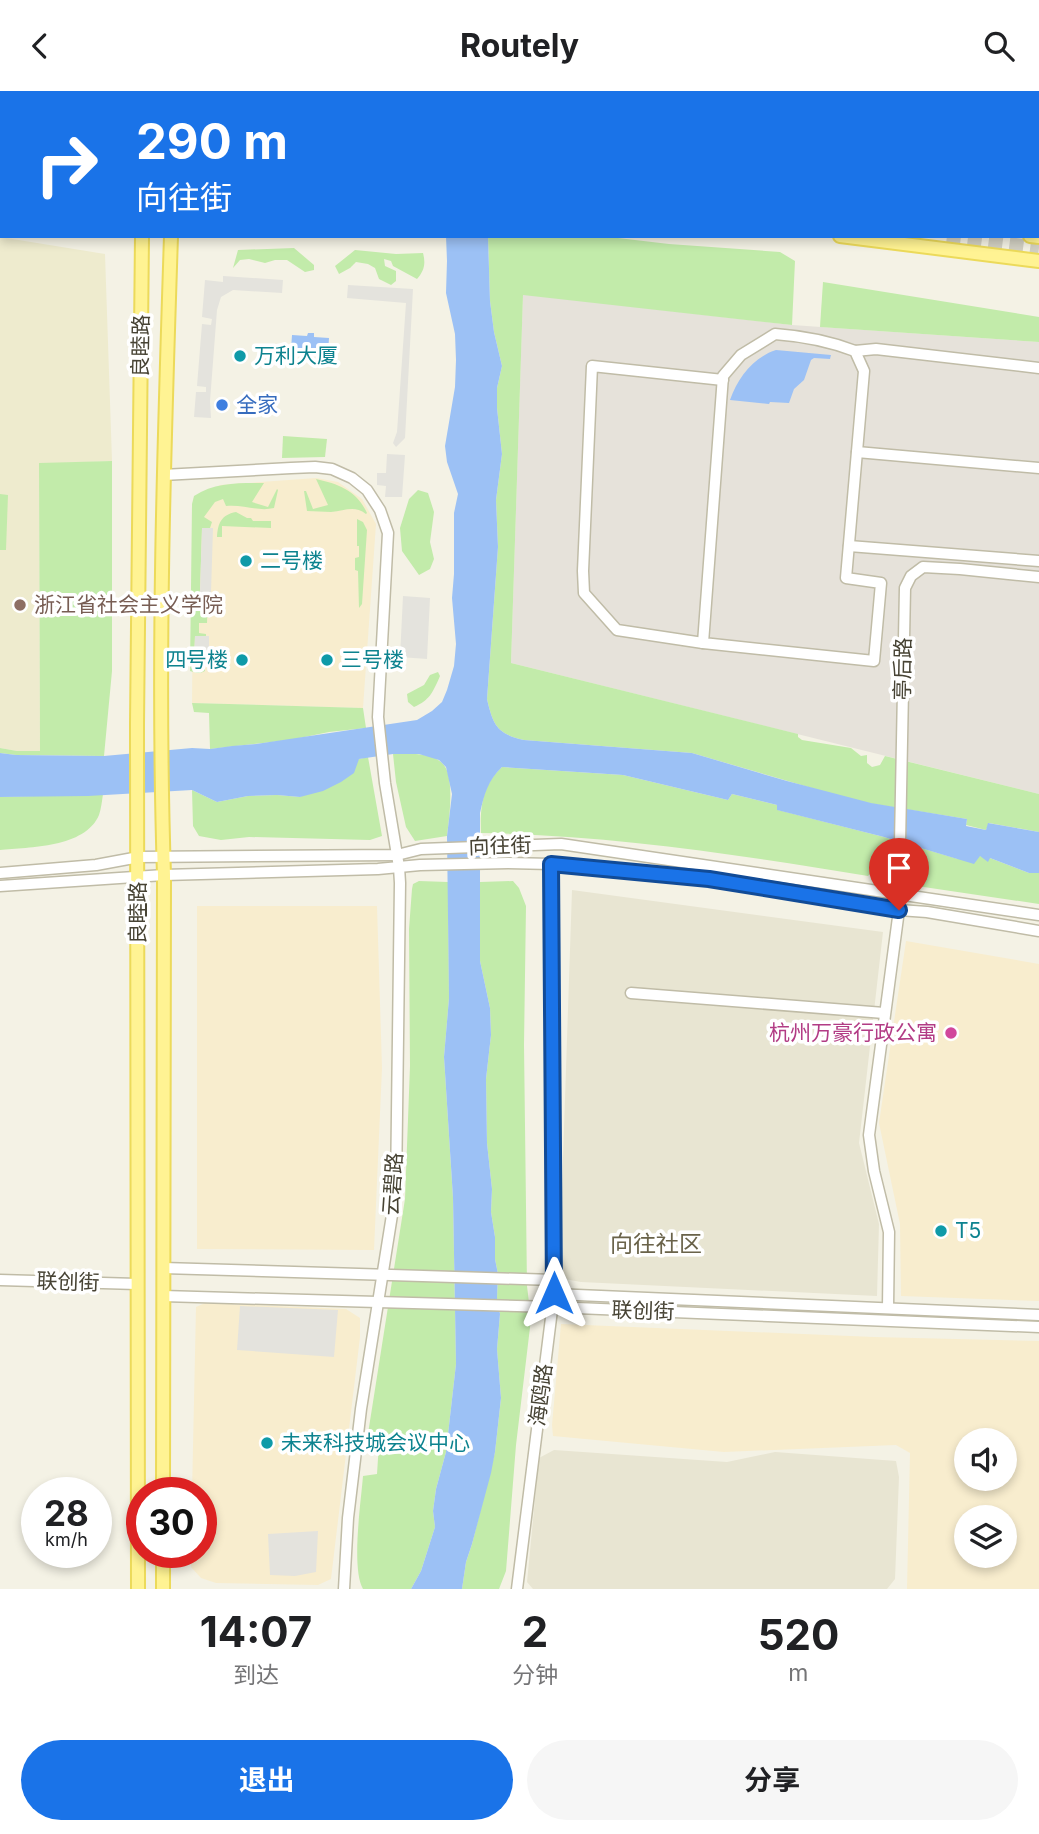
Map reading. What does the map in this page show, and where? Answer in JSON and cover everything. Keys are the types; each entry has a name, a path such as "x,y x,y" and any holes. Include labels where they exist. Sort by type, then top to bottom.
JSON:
{"main road":[{"name":"良睦路","path":"138,1589 137,724 142,238"},
{"name":"良睦路","path":"163,1477 163,475 172,238"},
{"path":"857,238 1039,261"},
{"path":"163,1568 163,1589"}],"street":[{"path":"703,643 723,376 741,355 775,334 804,337 855,351 876,349 1039,367"},
{"path":"723,380 592,366 584,593 617,630 703,643 874,661 881,583 846,577 864,371 855,351"},
{"path":"857,452 1039,468"},
{"name":"云碧路","path":"163,475 316,467 332,469 352,478 367,490 380,510 388,533 378,717 399,867 396,1190 361,1409 348,1518 344,1589"},
{"path":"849,546 1039,561"},
{"name":"亭后路","path":"900,894 905,588 911,576 923,567 1039,577"},
{"name":"向往街","path":"0,873 96,865 139,857 397,855 421,849 561,844 1039,915"},
{"name":"向往街","path":"399,867 551,864 709,879 1039,931"},
{"name":"海鸥路","path":"517,1589 554,1293 551,864"},
{"path":"0,885 138,876 399,867"},
{"path":"888,1308 889,1232 874,1171 869,1135 899,910"},
{"path":"631,993 884,1013"},
{"path":"163,1268 554,1280"},
{"name":"联创街","path":"0,1280 137,1284"},
{"name":"联创街","path":"554,1293 1039,1315"},
{"name":"联创街","path":"163,1296 514,1305 1039,1327"}],"shaded area":[{"name":"浙江省社会主义学院","path":"0,238 6,238 105,254 112,461 39,464 40,752 0,748"},
{"path":"223,276 283,280 282,293 233,290 221,297 217,310 211,418 194,417 196,392 206,392 206,387 197,386 202,324 211,325 212,319 202,317 205,280 223,282"},
{"path":"348,285 413,289 405,438 396,447 393,443 397,432 406,303 347,298"},
{"path":"523,294 792,325 1039,342 1039,794 511,663"},
{"path":"387,454 405,455 402,497 385,497 386,486 377,485 377,473 386,473"},
{"path":"316,478 338,482 362,499 376,524 363,708 192,703 194,500 220,485"},
{"path":"202,528 213,528 211,593 200,593"},
{"path":"403,596 430,598 427,659 400,657"},
{"path":"195,636 209,636 209,661 194,660"},
{"path":"572,890 883,932 859,1143 879,1224 877,1296 581,1282 559,1278"},
{"path":"197,906 377,906 382,1068 374,1250 197,1249"},
{"path":"906,941 1039,964 1039,1301 901,1296 900,1224 879,1123"},
{"path":"205,1303 346,1309 360,1318 331,1579 318,1585 216,1583 201,1578 192,1568 217,1568 217,1477 192,1477 196,1307"},
{"path":"240,1306 338,1310 334,1357 237,1350"},
{"path":"561,1324 1039,1341 1039,1589 907,1589 910,1453 896,1445 724,1452 553,1436"},
{"path":"554,1450 727,1462 775,1452 896,1461 899,1477 895,1579 887,1589 533,1589 527,1582 539,1458"},
{"path":"318,1531 316,1572 295,1576 270,1575 268,1534"}],"green space":[{"path":"488,238 618,238 780,252 795,261 792,325 523,295 511,663 798,734 802,740 851,748 861,756 867,755 867,763 872,767 880,765 885,756 1039,794 1039,832 989,823 986,830 966,825 967,819 839,796 692,753 524,740 502,731 494,722 487,699 498,547 496,500 502,454 497,388 502,366 490,301"},
{"path":"294,248 314,265 314,270 305,272 287,260 265,263 249,259 240,260 233,268 238,250"},
{"path":"355,250 396,254 423,253 424,267 417,279 384,259 385,266 396,271 396,281 391,285 379,279 375,268 368,264 356,262 339,274 335,266"},
{"path":"823,282 1039,317 1039,342 820,327"},
{"path":"283,436 327,439 325,457 282,458"},
{"path":"112,461 112,671 104,756 0,753 0,748 40,751 39,463"},
{"path":"316,479 332,483 353,494 367,513 353,509 307,511 304,491 313,509 328,505"},
{"path":"264,483 252,502 268,507 277,489 274,508 226,506 223,499 215,502 204,517 212,522 210,528 202,528 200,593 208,593 207,623 199,623 199,633 206,636 195,636 194,660 205,661 205,671 190,671 194,496 219,486"},
{"path":"418,490 428,493 434,512 430,542 434,559 430,569 419,575 402,551 400,528 409,499"},
{"path":"0,494 8,495 6,550 0,550"},
{"path":"236,512 253,521 271,521 271,528 222,526 222,537 217,537 221,520"},
{"path":"357,519 363,522 367,530 362,604 359,608 358,571 355,570 355,558 359,557"},
{"path":"438,672 440,676 430,695 414,707 408,702 407,694 424,685 430,675"},
{"path":"192,703 363,708 366,728 210,749 209,713 194,712"},
{"path":"393,754 430,757 441,762 446,768 450,786 447,836 415,841 406,827"},
{"path":"368,757 382,836 370,840 249,837 221,840 199,836 193,826 192,790 217,802 248,796 300,797 359,759"},
{"path":"502,767 623,775 728,800 732,794 777,805 778,810 958,859 980,856 990,858 1029,873 1039,873 1039,904 917,886 913,865 883,860 868,876 626,842 481,833 486,789"},
{"path":"103,794 99,815 92,826 82,834 55,844 0,850 0,797"},
{"path":"419,881 448,882 449,998 444,1057 453,1198 456,1364 446,1452 433,1511 435,1527 421,1571 411,1589 363,1589 359,1579 357,1551 363,1476 377,1474 379,1443 367,1440 405,1199 410,1066 409,929 413,884"},
{"path":"513,881 526,906 524,1045 527,1286 531,1319 516,1445 506,1571 499,1589 462,1589 466,1562 495,1452 501,1398 497,1349 500,1314 497,1298 498,1274 487,1143 486,1079 491,1035 490,1008 480,961 480,882"}],"water":[{"path":"446,238 488,238 490,301 502,366 497,388 502,454 496,500 498,547 487,699 498,727 508,735 524,740 692,753 871,803 967,819 966,826 986,830 988,823 1039,832 1039,873 1029,873 990,858 988,862 980,856 974,864 884,837 777,810 777,805 732,794 728,800 623,775 502,767 497,772 487,788 480,813 480,961 490,1008 491,1035 486,1079 487,1143 498,1274 497,1298 500,1314 497,1349 501,1398 491,1473 466,1562 462,1589 411,1589 421,1571 435,1527 433,1511 446,1452 456,1364 453,1198 444,1057 449,998 447,836 452,794 446,767 439,760 419,754 393,754 359,759 354,773 341,782 323,791 300,797 248,796 217,802 192,790 88,796 0,797 0,753 104,756 256,744 417,720 442,702 454,666 456,644 452,598 454,513 458,494 447,462 445,446 455,387 456,360 455,334 446,293"},
{"path":"308,333 314,333 314,337 329,338 328,353 291,350 292,335 307,336"},
{"path":"776,350 831,355 830,359 811,360 804,380 794,389 789,403 730,400 737,383 748,369"}],"tunnel":[{"path":"962,238 1039,248"}],"place":[{"name":"万利大厦","path":"240,356"},
{"name":"全家","path":"222,405"},
{"name":"二号楼","path":"246,561"},
{"name":"浙江省社会主义学院","path":"20,605"},
{"name":"四号楼","path":"242,660"},
{"name":"三号楼","path":"327,660"},
{"name":"杭州万豪行政公寓","path":"951,1033"},
{"name":"T5","path":"941,1231"},
{"name":"未来科技城会议中心","path":"267,1443"}],"district":[{"name":"向往社区","path":"656,1244"}],"route":[{"path":"554,1293 551,864 709,879 899,910"}]}
